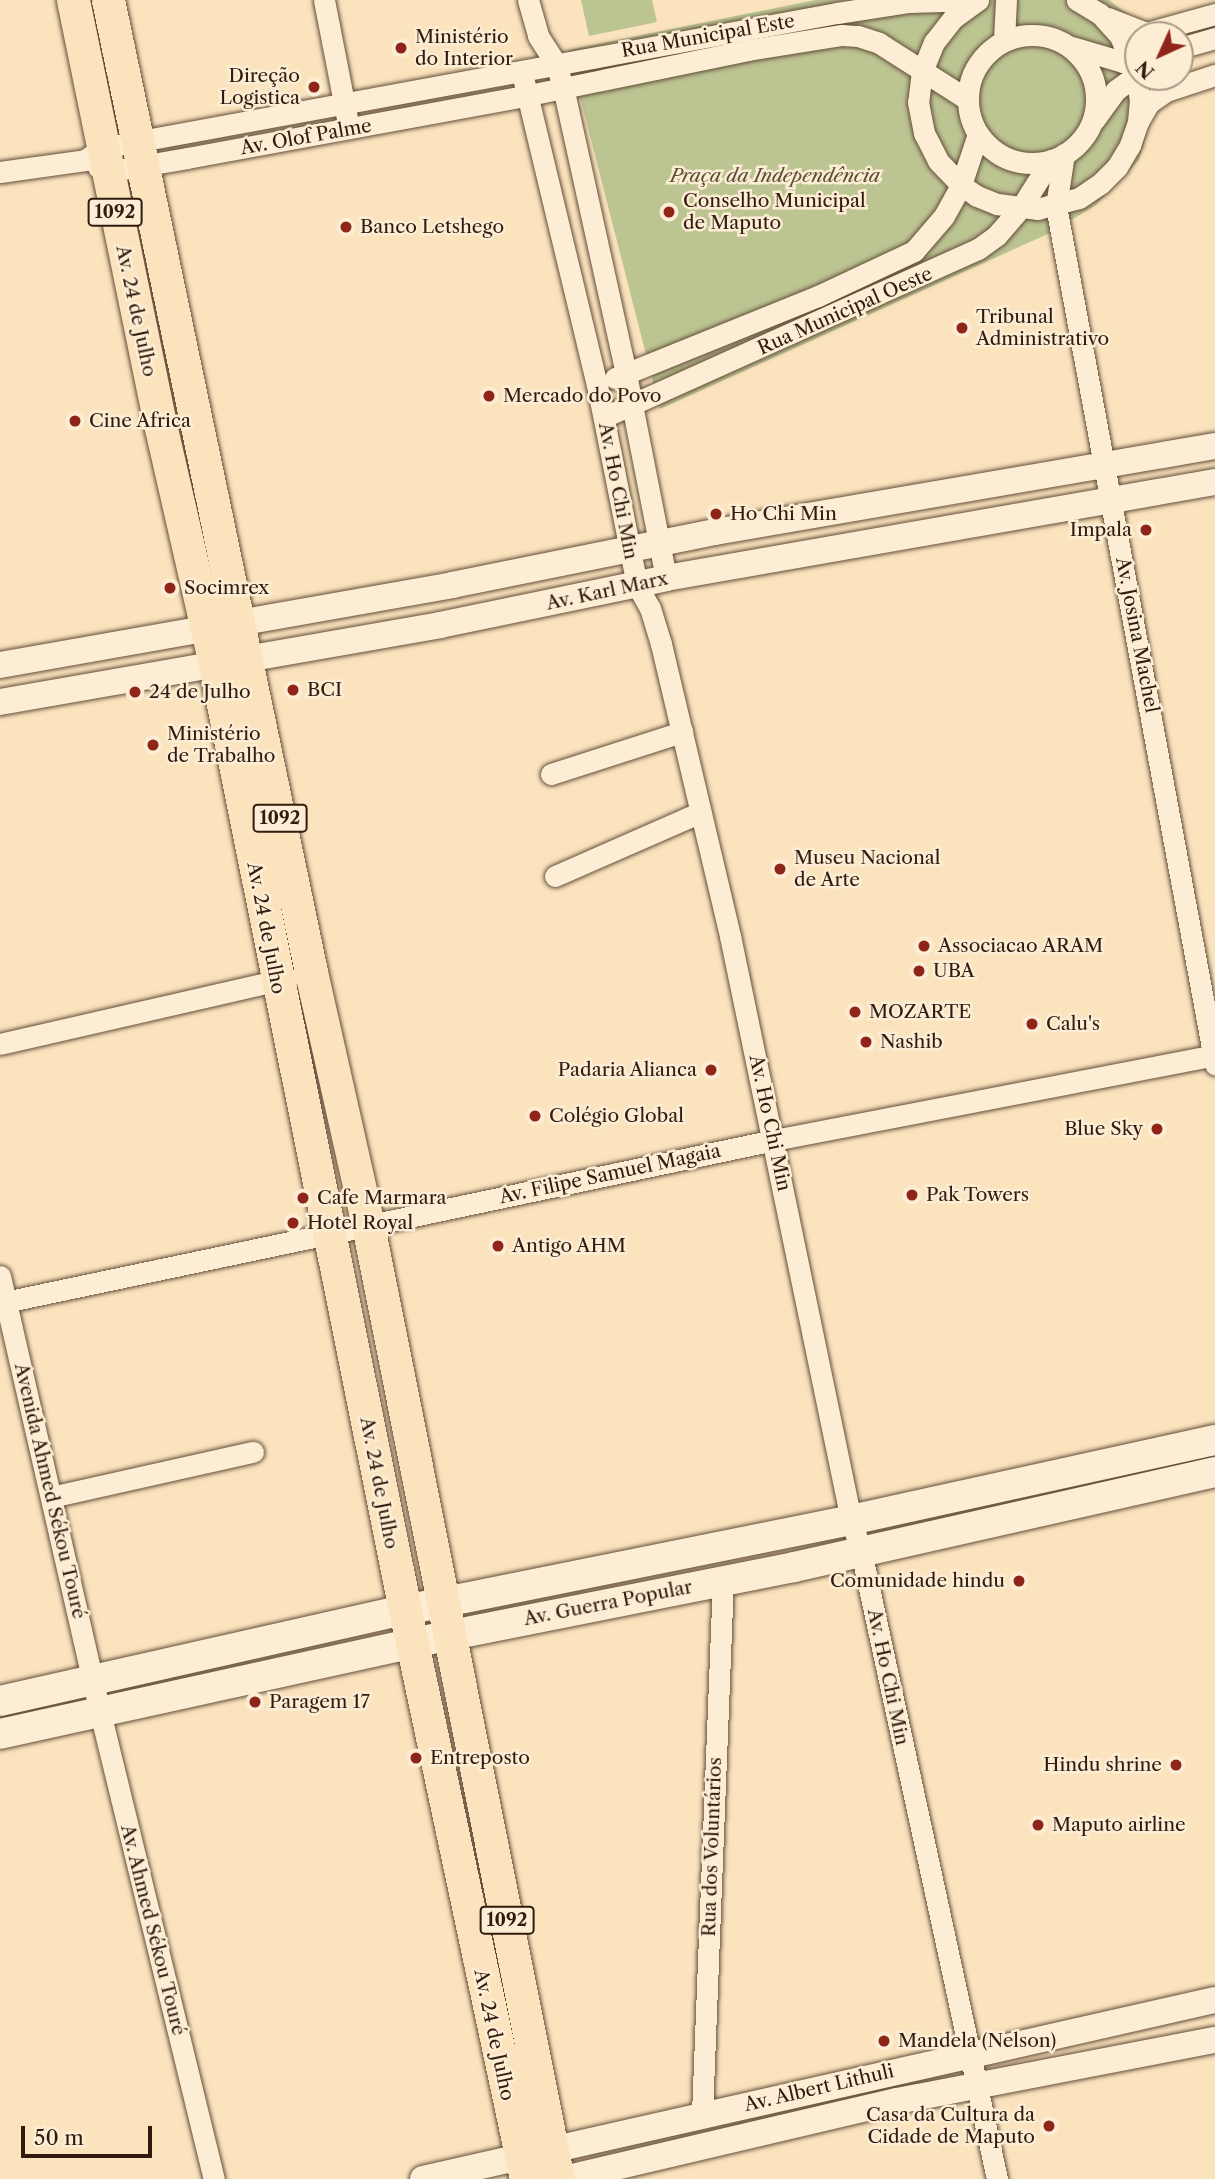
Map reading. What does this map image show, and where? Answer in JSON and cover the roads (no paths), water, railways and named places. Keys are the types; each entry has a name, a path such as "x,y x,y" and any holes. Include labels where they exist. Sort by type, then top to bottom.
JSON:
{"main road":[{"name":"Av. 24 de Julho","path":"72,0 98,160 215,665 404,1610 523,2168"},
{"name":"Av. 24 de Julho","path":"108,0 311,972 368,1225 558,2169"},
{"name":"Av. Guerra Popular","path":"0,1701 404,1610 786,1534 1215,1440"},
{"name":"Av. Guerra Popular","path":"0,1734 412,1643 861,1551 1215,1472"}],"street":[{"path":"324,0 350,129"},
{"name":"Av. Ho Chi Min","path":"528,0 538,36 556,64 563,87 633,406 666,578"},
{"path":"978,0 953,18 933,42 922,71 918,102 924,133 938,161 961,185 997,204 1020,209 1056,206 1079,198 1109,175 1130,145 1138,122 1149,103 1166,91 1215,75"},
{"name":"Rua Municipal Este","path":"522,73 556,64 862,9 909,2 978,0"},
{"path":"1004,40 1006,0"},
{"path":"1077,0 1100,14 1146,33 1215,14"},
{"path":"858,36 862,9"},
{"path":"1100,14 1124,44"},
{"path":"1124,64 1047,36 1025,34 1004,40 989,50 977,64 967,99 970,118 978,134 992,149 1010,159 1031,163 1058,157 1088,130 1124,81"},
{"name":"Rua Municipal Este","path":"528,96 748,50 842,35 858,36 879,43 967,99"},
{"path":"1194,44 1215,38"},
{"path":"1067,45 1081,58 1091,74 1096,93 1095,112 1088,130"},
{"path":"1194,57 1215,51"},
{"name":"Av. Olof Palme","path":"140,154 344,106 522,73"},
{"name":"Av. Ho Chi Min","path":"522,73 597,385 637,585 650,608 701,812 774,1140 851,1520 861,1551 970,2053 980,2087 997,2179"},
{"path":"1138,122 1139,91"},
{"name":"Av. Olof Palme","path":"0,172 350,129 528,96"},
{"name":"Rua Municipal Oeste","path":"597,385 898,261 928,237 944,216 961,185 978,134"},
{"name":"Rua Municipal Oeste","path":"604,417 958,260 997,235 1020,209 1058,157"},
{"name":"Av. Josina Machel","path":"1058,157 1056,206 1214,1058"},
{"name":"Av. Karl Marx","path":"0,665 452,585 727,530 1215,446"},
{"name":"Av. Karl Marx","path":"0,702 215,665 666,578 1215,482"},
{"path":"551,774 682,732"},
{"path":"555,876 701,812"},
{"path":"0,1044 311,972"},
{"name":"Av. Filipe Samuel Magaia","path":"3,1303 774,1140 1214,1058"},
{"path":"0,1276 3,1303"},
{"name":"Avenida Ahmed Sékou Touré","path":"3,1303 93,1680"},
{"path":"51,1497 253,1452"},
{"name":"Rua dos Voluntários","path":"702,2114 723,1580"},
{"name":"Av. Ahmed Sékou Touré","path":"93,1680 214,2179"},
{"name":"Av. Albert Lithuli","path":"558,2169 702,2114 1215,2000"},
{"name":"Av. Albert Lithuli","path":"423,2179 523,2168 558,2169 1215,2040"}],"place":[{"name":"Ministério do Interior","path":"401,48"},
{"name":"Direção Logistica","path":"314,87"},
{"name":"Conselho Municipal de Maputo","path":"669,212"},
{"name":"Banco Letshego","path":"346,227"},
{"name":"Tribunal Administrativo","path":"962,328"},
{"name":"Mercado do Povo","path":"489,396"},
{"name":"Cine Africa","path":"75,421"},
{"name":"Ho Chi Min","path":"716,514"},
{"name":"Impala","path":"1146,530"},
{"name":"Socimrex","path":"170,588"},
{"name":"BCI","path":"293,690"},
{"name":"24 de Julho","path":"135,692"},
{"name":"Ministério de Trabalho","path":"153,745"},
{"name":"Museu Nacional de Arte","path":"780,869"},
{"name":"Associacao ARAM","path":"924,946"},
{"name":"UBA","path":"919,971"},
{"name":"MOZARTE","path":"855,1012"},
{"name":"Calu's","path":"1032,1024"},
{"name":"Nashib","path":"866,1042"},
{"name":"Padaria Alianca","path":"711,1070"},
{"name":"Colégio Global","path":"535,1116"},
{"name":"Blue Sky","path":"1157,1129"},
{"name":"Pak Towers","path":"912,1195"},
{"name":"Cafe Marmara","path":"303,1198"},
{"name":"Hotel Royal","path":"293,1223"},
{"name":"Antigo AHM","path":"498,1246"},
{"name":"Comunidade hindu","path":"1019,1581"},
{"name":"Paragem 17","path":"255,1702"},
{"name":"Entreposto","path":"416,1758"},
{"name":"Hindu shrine","path":"1176,1765"},
{"name":"Maputo airline","path":"1038,1825"},
{"name":"Mandela (Nelson)","path":"884,2041"},
{"name":"Casa da Cultura da Cidade de Maputo","path":"1049,2126"}],"park label":[{"name":"Praça da Independência","path":"775,176"}]}
